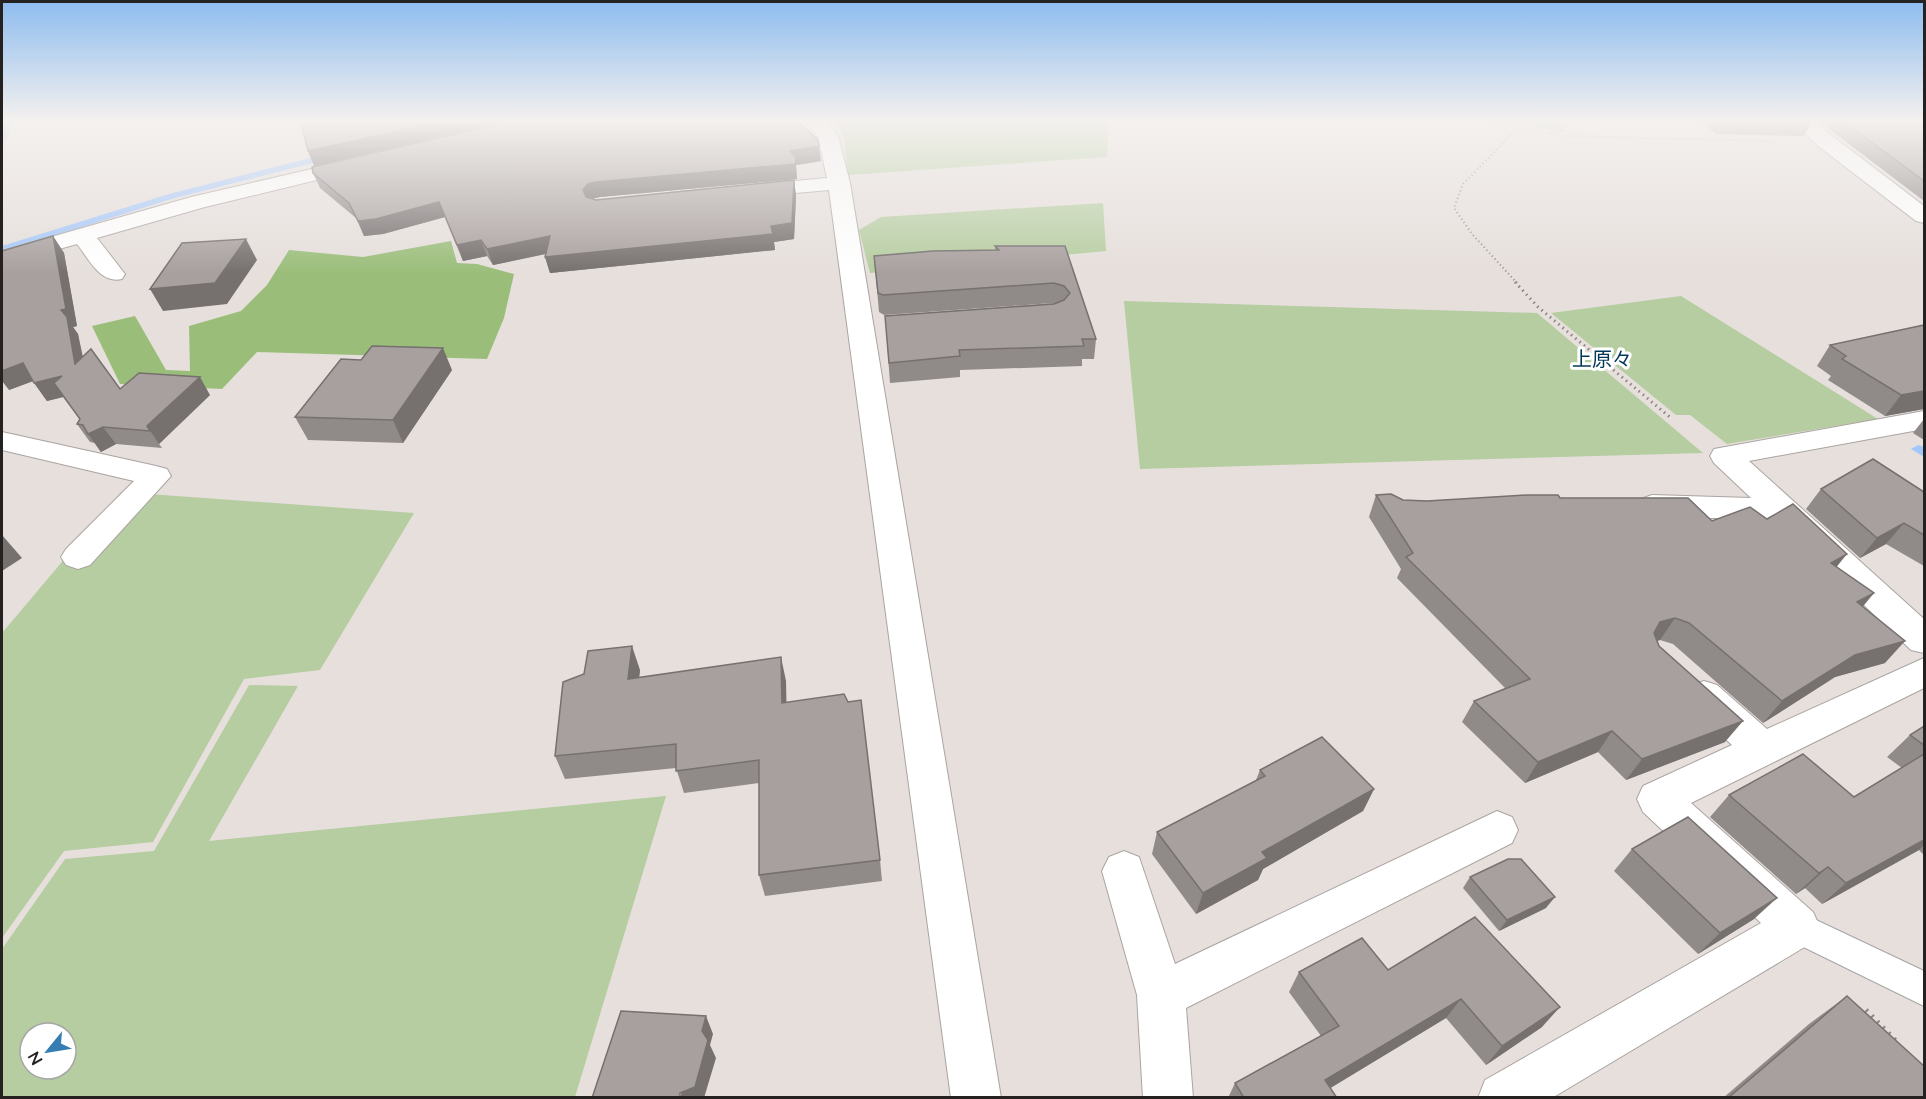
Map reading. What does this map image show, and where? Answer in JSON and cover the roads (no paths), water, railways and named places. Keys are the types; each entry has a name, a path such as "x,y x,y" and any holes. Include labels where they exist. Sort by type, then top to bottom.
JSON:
{"street":[{"path":"2,258 200,202 331,170"},
{"path":"835,170 871,326 976,1098"},
{"path":"1864,170 1924,216"},
{"path":"731,193 838,183"},
{"path":"1886,186 1915,186"},
{"path":"82,235 114,274"},
{"path":"1924,420 1725,456 1924,640"},
{"path":"2,441 156,476 78,557"},
{"path":"1621,506 1782,509"},
{"path":"1676,671 1763,749"},
{"path":"1503,1098 1797,927 1658,799 1924,672"},
{"path":"1161,994 1497,830"},
{"path":"1124,872 1161,994 1168,1098"}],"lane":[{"path":"1797,927 1924,989"}],"waterway":[{"path":"2,249 172,196 274,170"},
{"path":"1918,449 1924,453"}],"district":[{"name":"上原々","path":"1602,359"}]}
